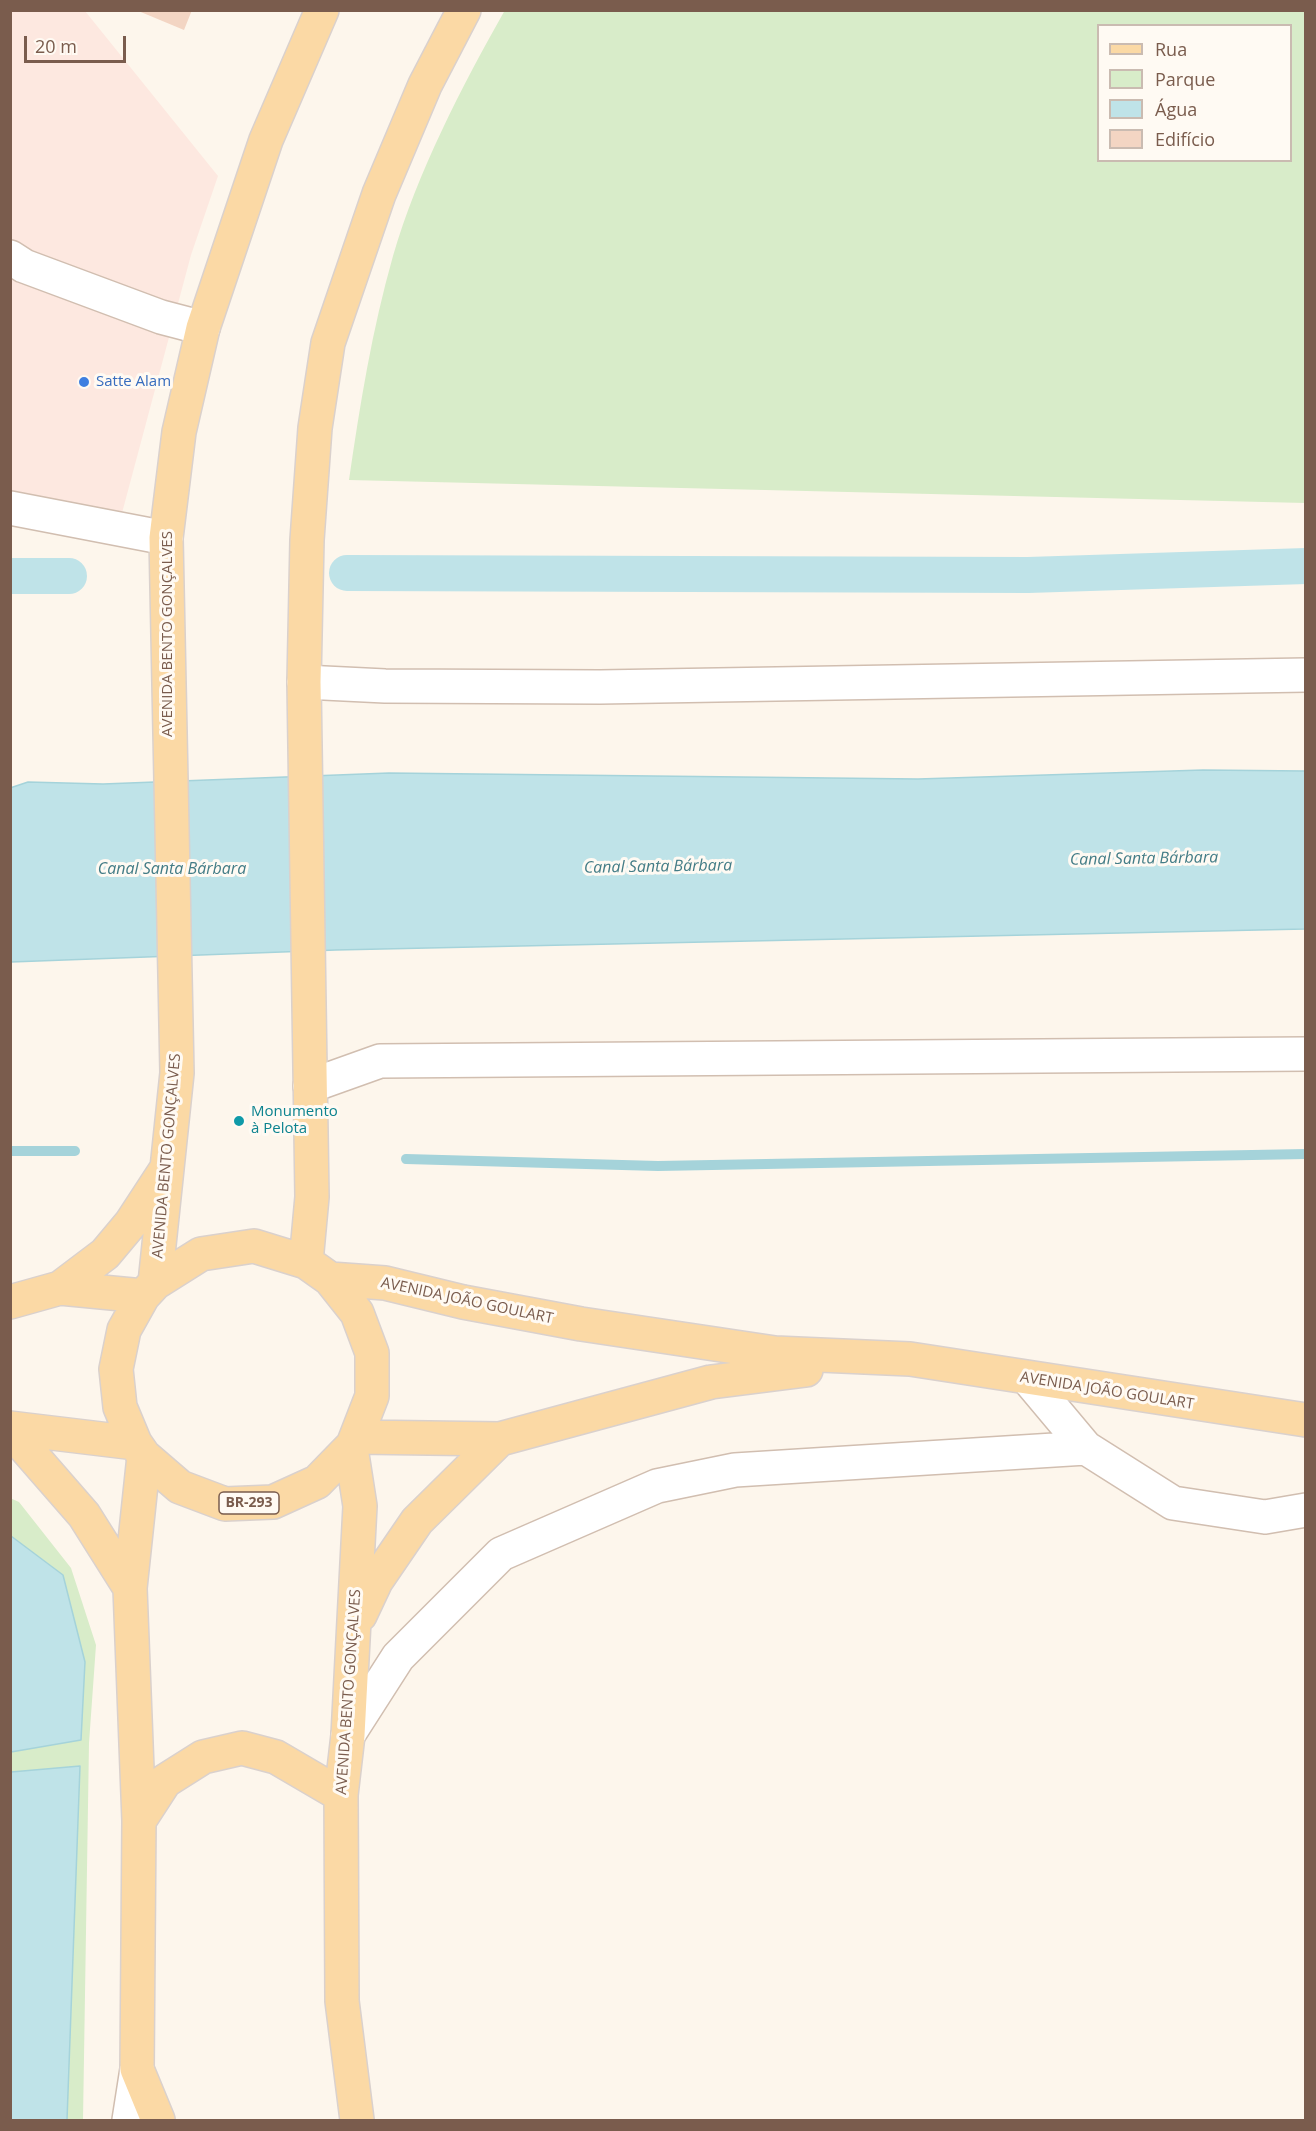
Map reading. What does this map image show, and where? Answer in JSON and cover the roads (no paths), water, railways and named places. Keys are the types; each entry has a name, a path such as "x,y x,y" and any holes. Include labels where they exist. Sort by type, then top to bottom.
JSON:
{"main road":[{"name":"AVENIDA BENTO GONÇALVES","path":"158,2121 137,2069 139,1821 130,1588 139,1450 120,1407 116,1369 124,1330 149,1290 167,1167 177,1073 166,538 179,432 202,328 266,140 322,10"},
{"path":"318,1270 312,1197 304,682 307,540 315,428 328,343 379,194 425,85 464,10"},
{"path":"60,1288 105,1254 131,1223 167,1167"},
{"name":"AVENIDA JOÃO GOULART","path":"149,1290 201,1254 254,1246 318,1270 463,1302 704,1344 775,1353 910,1359 1029,1380 1305,1420"},
{"name":"AVENIDA BENTO GONÇALVES","path":"318,1270 357,1312 372,1353 372,1396 354,1443 360,1506 348,1735 341,1795 342,2001 357,2121"},
{"path":"10,1302 60,1288 149,1290"},
{"name":"AVENIDA JOÃO GOULART","path":"354,1443 500,1439 711,1382 910,1359"},
{"path":"10,1429 139,1450"},
{"path":"10,1429 84,1515 130,1588"},
{"path":"355,1624 376,1581 417,1521 500,1439"},
{"name":"BR-293","path":"139,1450 180,1487 225,1503 273,1502 317,1482 354,1443"},
{"path":"139,1821 165,1781 202,1757 242,1748 276,1757 341,1795"},
{"path":"137,2069 141,2121"}],"street":[{"path":"10,257 24,266 161,317 202,328"},
{"path":"10,507 166,538"},
{"path":"304,682 385,686 600,687 1305,675"},
{"path":"310,1073 380,1061 1305,1053"},
{"path":"1029,1380 1086,1448 1173,1503 1265,1517 1305,1510"},
{"path":"348,1735 398,1657 501,1554 657,1486 735,1470 1086,1448"},
{"path":"129,2121 137,2069"}],"water":[{"name":"Canal Santa Bárbara","path":"1203,770 1305,771 1305,929 336,950 11,962 10,788 28,782 103,784 389,773 918,779"},
{"path":"11,1536 63,1575 85,1662 81,1740 11,1752"},
{"path":"80,1766 67,2120 11,2120 11,1772"}],"waterway":[{"path":"347,573 1028,575 1306,566"},
{"path":"10,576 69,576"},
{"path":"10,1151 75,1151"},
{"path":"406,1159 658,1166 1306,1154"}],"place":[{"name":"Satte Alam","path":"84,382"},
{"name":"Monumento à Pelota","path":"239,1121"}]}
